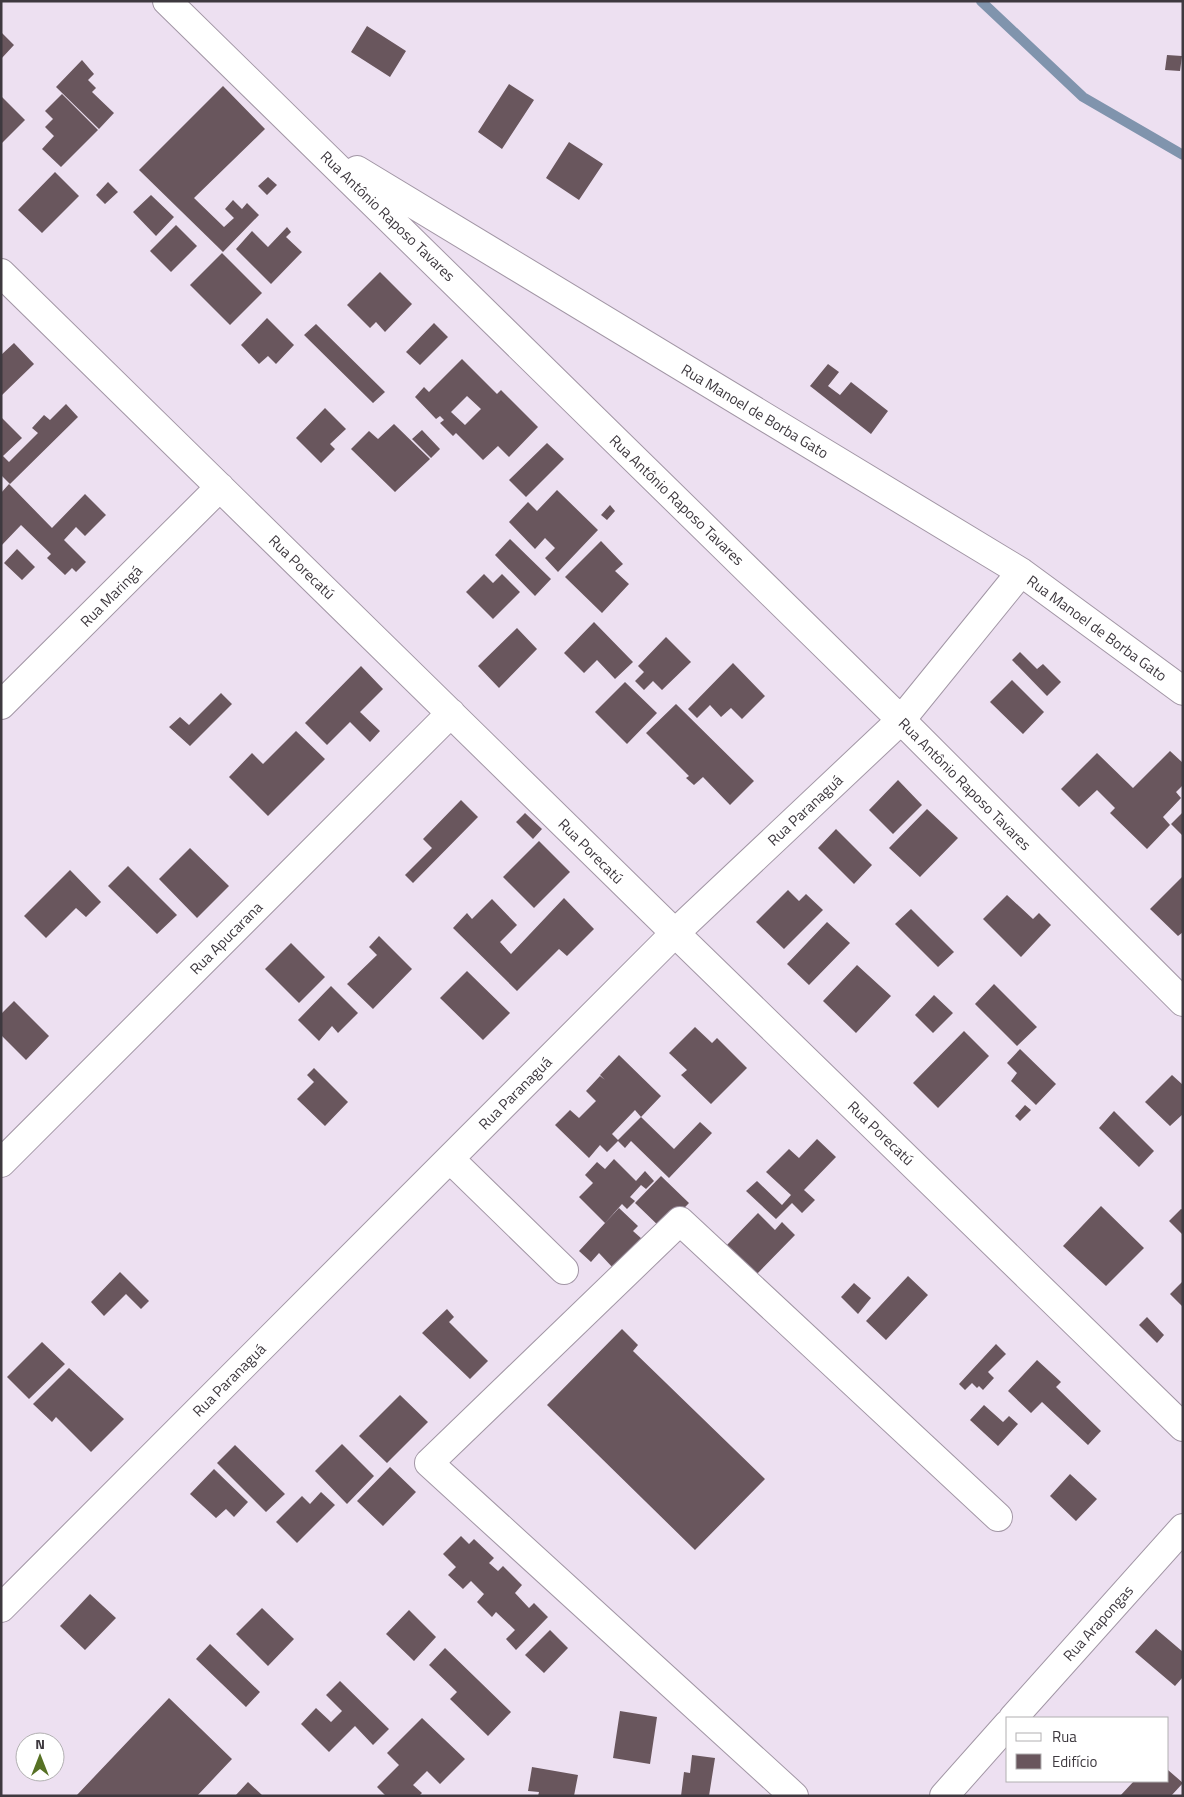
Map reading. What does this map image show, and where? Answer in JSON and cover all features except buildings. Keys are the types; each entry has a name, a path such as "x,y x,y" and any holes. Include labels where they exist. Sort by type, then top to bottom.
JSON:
{"street":[{"name":"Rua Antônio Raposo Tavares","path":"168,1 901,720 1183,1002"},
{"name":"Rua Manoel de Borba Gato","path":"317,146 1022,572 1183,691"},
{"name":"Rua Porecatú","path":"1,272 675,934 1183,1426"},
{"name":"Rua Maringá","path":"1,706 220,487"},
{"name":"Rua Paranaguá","path":"1,1608 675,934 901,720 1022,572"},
{"name":"Rua Apucarana","path":"1,1163 451,714"},
{"path":"450,1159 564,1270"},
{"path":"794,1796 429,1463 680,1221 998,1517"},
{"name":"Rua Arapongas","path":"1014,1717 1183,1528"},
{"path":"944,1796 1006,1726"}],"waterway":[{"path":"981,1 1083,97 1183,155"}]}
